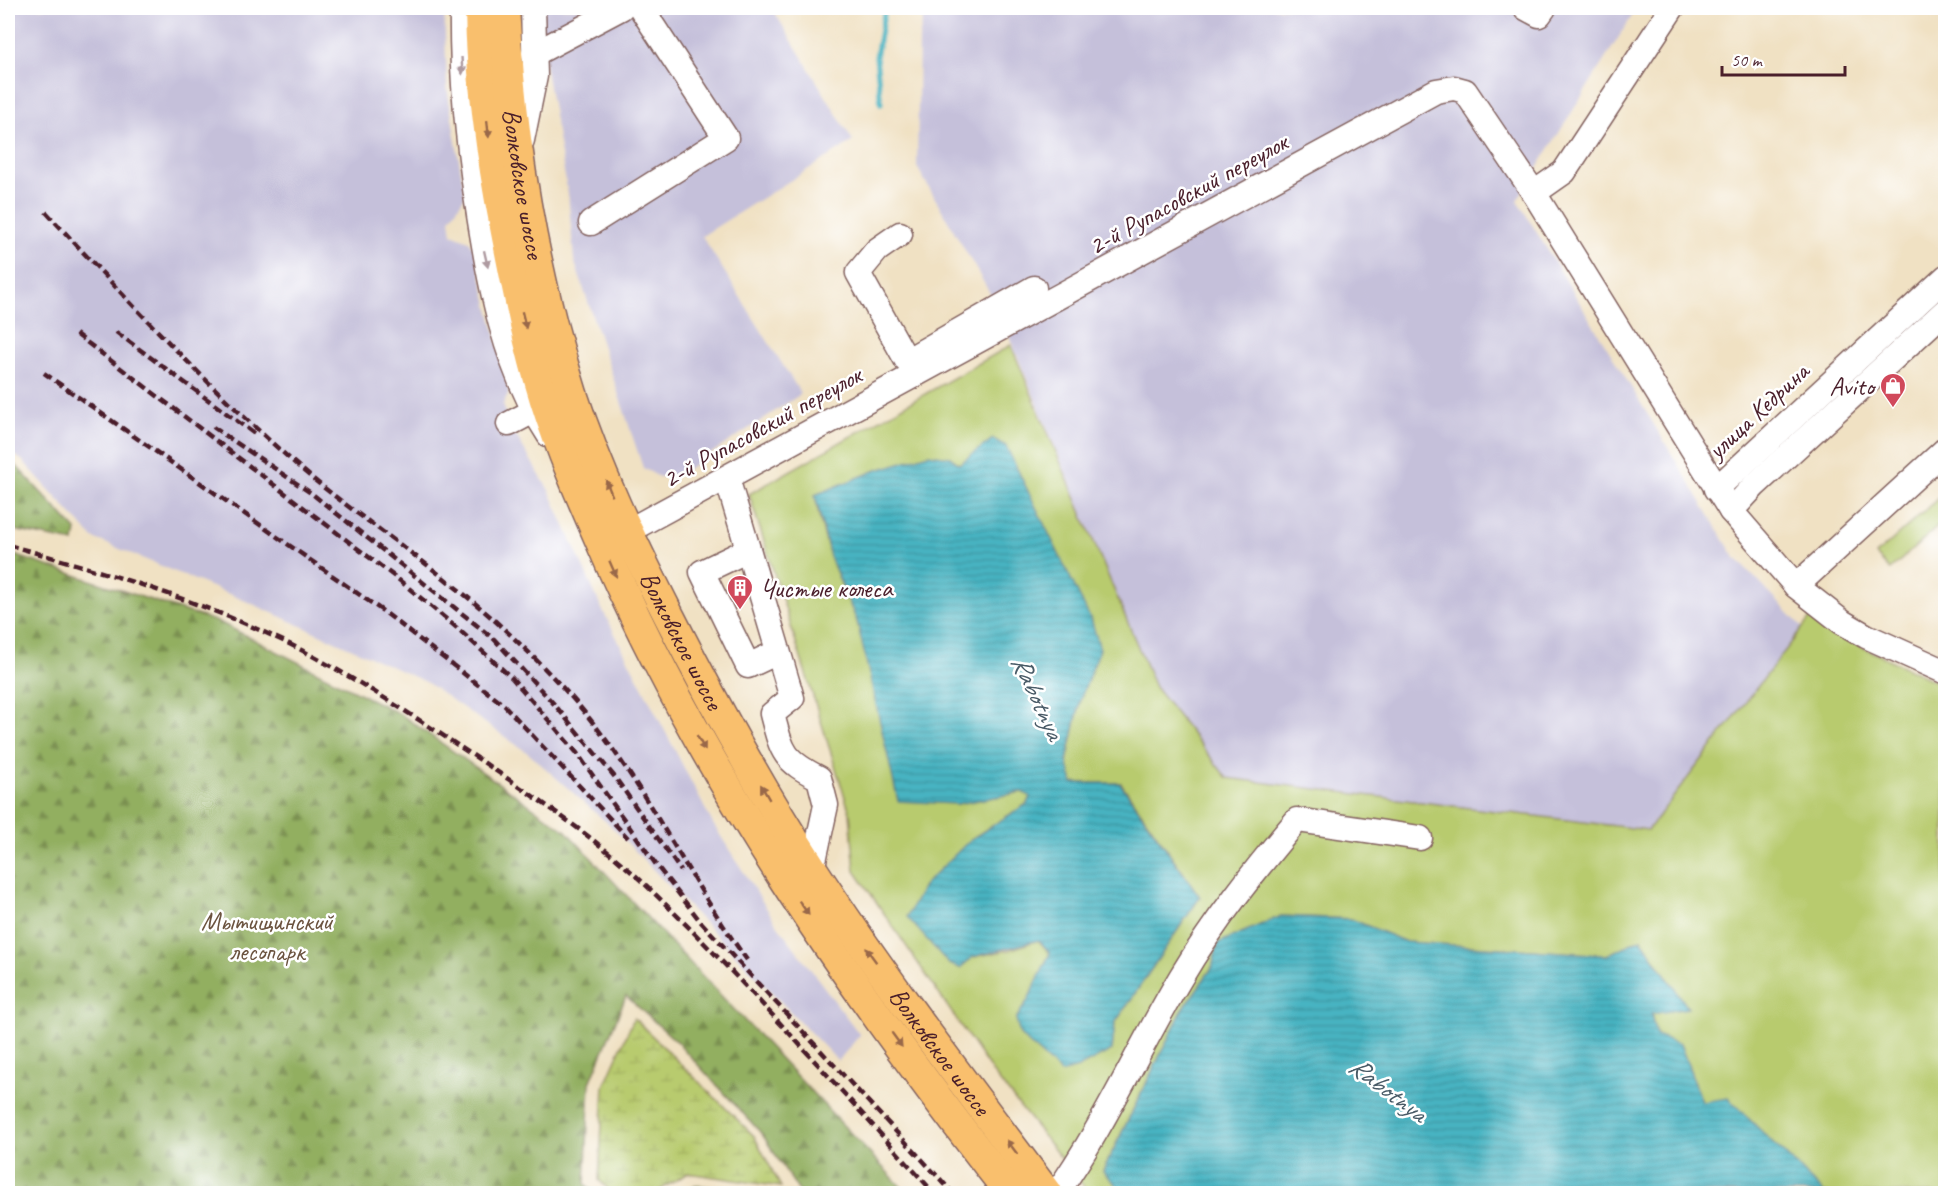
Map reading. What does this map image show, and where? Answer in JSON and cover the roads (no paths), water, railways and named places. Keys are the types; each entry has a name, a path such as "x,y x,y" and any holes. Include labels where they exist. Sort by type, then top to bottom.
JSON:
{"main road":[{"name":"Волковское шоссе","path":"480,8 480,56 490,150 540,407 568,462 648,647 722,781 771,861 863,993 1011,1194"},
{"name":"Волковское шоссе","path":"504,8 510,107 518,163 550,319 573,396 625,525 714,705 812,870 866,948 1047,1194"}],"street":[{"path":"462,8 464,114 484,248 501,324 525,394 540,407 509,424"},
{"path":"518,163 534,76 533,8"},
{"path":"534,54 621,8"},
{"path":"591,223 726,138 641,8"},
{"path":"1526,8 1539,15 1544,8"},
{"path":"1672,8 1564,172 1534,192 1731,511 1796,586 1842,622 1866,636 1946,672"},
{"name":"2-й Рупасовский переулок","path":"625,525 727,478 1436,90 1454,88 1465,91 1534,192"},
{"path":"900,234 877,250 858,273 907,361"},
{"name":"улица Кедрина","path":"1716,489 1946,277"},
{"path":"625,525 1035,288"},
{"path":"1731,511 1754,486 1941,324"},
{"path":"1796,586 1946,449"},
{"path":"727,478 792,698 772,714 780,745 794,765 819,778 826,805 812,870"},
{"path":"748,550 702,572 748,666 778,652"},
{"path":"1056,1194 1084,1155 1187,967 1232,897 1297,820 1420,838"}],"water":[{"path":"993,439 1006,446 1092,622 1100,649 1081,697 1067,761 1073,783 1120,783 1200,897 1115,1023 1112,1050 1078,1068 1061,1073 1020,1035 1016,1019 1028,1000 1050,953 1039,940 973,957 960,968 949,964 907,917 924,885 971,839 1027,804 1030,796 1022,792 957,804 898,801 857,621 830,557 815,495 877,470 929,454 950,457 959,464"},
{"path":"1281,916 1351,919 1406,942 1607,955 1641,939 1688,1008 1651,1014 1656,1035 1680,1044 1702,1102 1728,1098 1824,1193 1124,1193 1103,1171 1183,1009 1212,968 1218,943"}],"waterway":[{"name":"Rabotnya","path":"881,104 876,57 885,8"}],"railway":[{"path":"46,212 169,342 265,436 316,481 480,608 564,689 591,720 638,787 702,892 747,960"},
{"path":"116,332 256,435"},
{"path":"76,334 399,580 512,678 577,753 657,866 701,922 954,1194"},
{"path":"44,373 387,614 504,705 628,838"},
{"path":"213,427 311,493 494,639 554,704 614,776 681,871"},
{"path":"8,545 160,591 271,635 376,693 531,795 592,839 650,889 759,1001 935,1194"}],"place":[{"name":"Avito","path":"1893,409"},
{"name":"Чистые колеса","path":"740,611"}],"park label":[{"name":"Мытищинский лесопарк","path":"267,936"}]}
